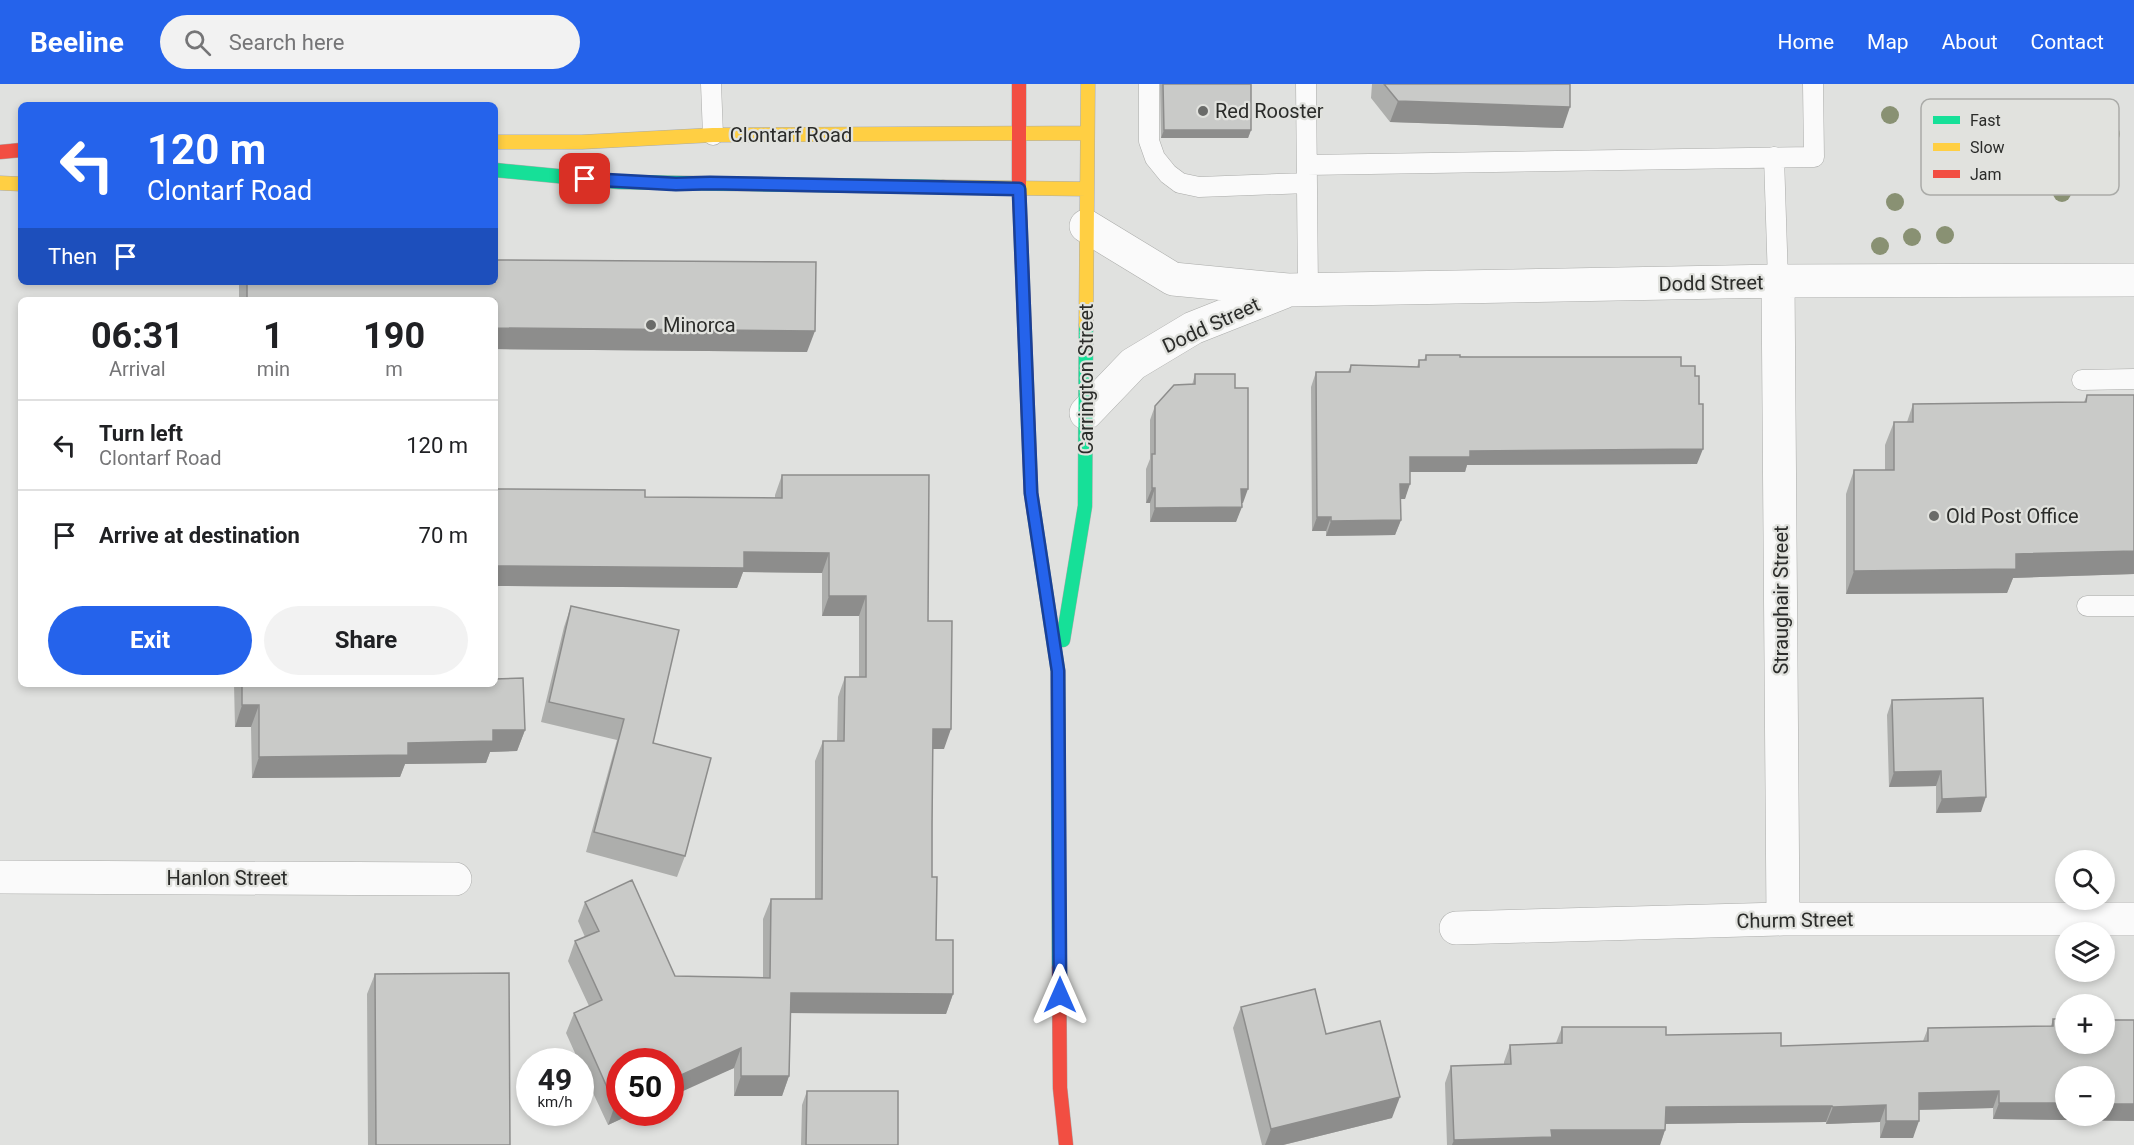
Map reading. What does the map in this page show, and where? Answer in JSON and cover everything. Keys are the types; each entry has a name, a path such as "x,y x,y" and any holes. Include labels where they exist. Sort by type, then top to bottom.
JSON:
{"main road":[{"name":"Carrington Street","path":"1019,84 1019,189 1031,493 1058,671 1060,1088 1066,1145"},
{"name":"Carrington Street","path":"1058,671 1085,506 1088,84"},
{"name":"Clontarf Road","path":"498,142 582,142 713,135 1088,133"},
{"path":"0,152 18,150"},
{"path":"498,170 620,182 676,184 1087,189"},
{"path":"0,183 18,184"},
{"name":"Carrington Street","path":"1054,1145 1060,1088"}],"street":[{"name":"Dodd Street","path":"1086,226 1173,279 1298,290 1778,281 2134,280"},
{"name":"Straughair Street","path":"1778,281 1783,919"},
{"name":"Dodd Street","path":"1086,413 1132,364 1193,328 1298,290"},
{"name":"Hanlon Street","path":"0,876 455,879"},
{"name":"Churm Street","path":"1456,928 1783,919 2134,919"}],"lane":[{"path":"711,84 713,135"},
{"path":"1149,84 1149,141 1155,158 1168,174 1180,183 1199,187 1307,174 1814,157 1813,84"},
{"path":"1298,290 1307,174 1306,91 1322,84"},
{"path":"1774,157 1778,281"},
{"path":"2082,380 2134,379"},
{"path":"2087,606 2134,606"}],"building":[{"name":"Red Rooster","path":"1163,84 1251,84 1251,130 1164,130"},
{"path":"1384,84 1570,84 1570,107 1398,101"},
{"name":"Minorca","path":"498,260 816,262 815,331 498,328 498,297 247,297 247,285 498,285"},
{"path":"1426,355 1681,357 1681,366 1695,366 1695,376 1699,376 1699,404 1703,404 1703,449 1470,451 1470,457 1410,457 1410,484 1400,484 1401,520 1331,521 1331,517 1317,517 1316,372 1350,372 1351,365 1419,367 1419,360 1426,360"},
{"path":"1195,374 1235,374 1235,388 1248,388 1248,489 1241,489 1242,507 1155,508 1155,488 1152,488 1152,454 1155,454 1155,406 1174,385 1195,384"},
{"path":"2087,395 2134,395 2134,551 2016,554 2016,569 1854,571 1854,470 1894,470 1894,422 1913,422 1913,404 2086,402"},
{"path":"782,475 929,475 928,621 952,621 951,729 933,729 932,877 937,877 936,940 953,940 953,994 791,993 789,1076 741,1076 741,1048 684,1074 684,1048 606,1048 606,1085 594,1058 594,1048 590,1048 574,1013 602,1000 575,941 599,931 585,902 632,880 675,976 770,978 771,899 822,899 823,741 844,741 845,677 866,677 866,596 829,596 829,553 744,552 744,568 498,566 498,489 645,490 645,497 782,498"},
{"path":"571,606 679,630 653,743 711,758 685,856 594,832 624,719 549,702"},
{"path":"523,678 525,730 493,730 493,741 408,743 408,755 259,757 259,705 242,705 242,687 498,687 498,679"},
{"path":"1983,698 1986,797 1942,799 1941,771 1894,772 1892,700"},
{"path":"509,973 510,1145 376,1145 375,974"},
{"path":"1315,989 1326,1034 1380,1021 1400,1097 1271,1129 1241,1007"},
{"path":"2053,1019 2055,1019 2055,1054 2115,1054 2115,1020 2134,1020 2134,1104 2115,1104 2115,1066 2055,1066 2055,1103 1999,1103 1999,1091 1919,1093 1919,1121 1886,1121 1886,1105 1666,1107 1665,1130 1551,1130 1552,1137 1454,1140 1451,1066 1511,1064 1510,1045 1562,1043 1562,1027 1666,1027 1666,1035 1781,1033 1781,1046 1928,1041 1928,1028 2053,1026"},
{"path":"807,1091 898,1091 898,1145 806,1145"}],"traffic: fast":[{"path":"498,170 619,182 943,187"},
{"path":"1063,640 1085,506 1086,325"},
{"path":"1034,513 1058,671 1059,968"}],"traffic: slow":[{"path":"1086,325 1088,84"},
{"path":"498,142 582,142 713,135 1087,133"},
{"path":"0,183 18,184"},
{"path":"943,187 1087,189"}],"traffic: jam":[{"path":"1019,84 1019,189 1031,493 1034,513"},
{"path":"0,152 18,150"},
{"path":"1059,968 1060,1088 1066,1145"}],"place":[{"name":"Red Rooster","path":"1203,111"},
{"name":"Minorca","path":"651,325"},
{"name":"Old Post Office","path":"1934,516"}],"route":[{"path":"585,179 676,184 1019,189 1031,493 1058,671 1060,995"}]}
